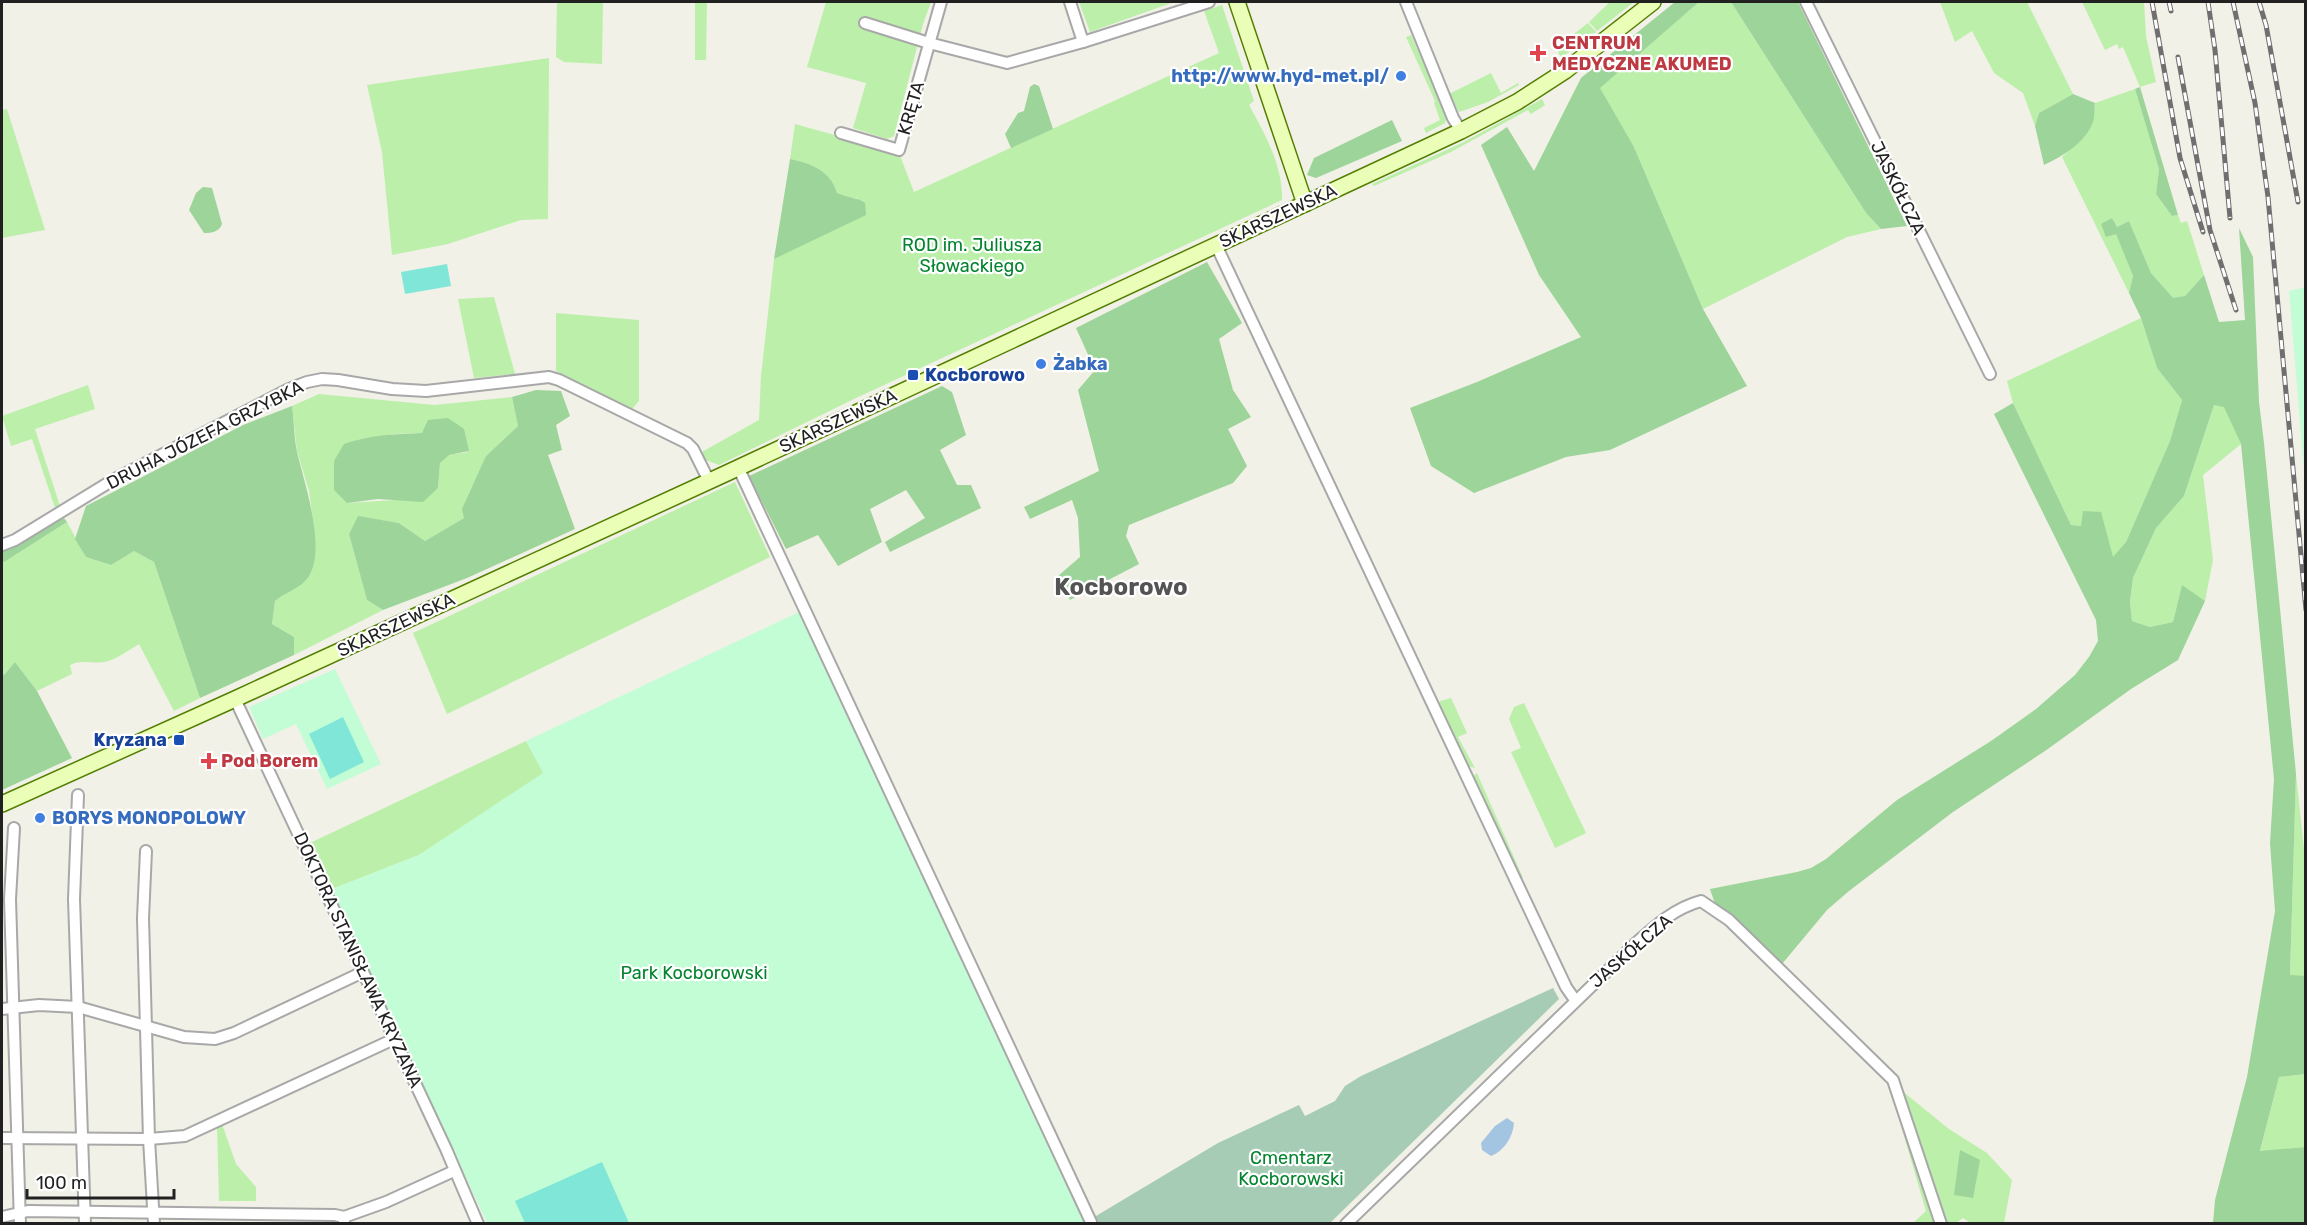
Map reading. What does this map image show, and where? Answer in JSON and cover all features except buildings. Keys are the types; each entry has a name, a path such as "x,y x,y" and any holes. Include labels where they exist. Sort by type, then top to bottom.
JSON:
{"main road":[{"path":"1237,2 1305,204"},
{"name":"SKARSZEWSKA","path":"2,804 709,481 1461,131 1517,102 1565,71 1653,2"}],"street":[{"name":"KRĘTA","path":"840,133 899,150 941,2"},
{"path":"1070,2 1083,42"},
{"path":"865,23 929,43 1007,63 1083,42 1209,2"},
{"path":"1406,2 1453,118 1461,131"},
{"name":"JASKÓŁCZA","path":"1806,2 1989,374"},
{"path":"1216,245 1566,987 1575,1000"},
{"name":"DRUHA JÓZEFA GRZYBKA","path":"2,544 15,540 113,480 186,442 289,389 322,379 392,389 426,391 549,377 687,443 693,449 709,481"},
{"path":"738,467 1091,1222"},
{"name":"DOKTORA STANISŁAWA KRYZANA","path":"236,699 446,1149 478,1224"},
{"path":"78,795 74,899 85,1224"},
{"path":"14,828 7,1008 20,1218"},
{"path":"146,851 143,918 149,1139 154,1219"},
{"name":"JASKÓŁCZA","path":"1346,1224 1575,1000 1664,918 1701,901 1746,936 1893,1080 1941,1224"},
{"path":"7,1008 39,1005 78,1007 184,1037 215,1039 234,1033 363,972"},
{"path":"2,1138 149,1139 185,1136 394,1039"},
{"path":"2,1217 20,1218 85,1212 154,1219 344,1220 454,1171"}],"green space":[{"path":"557,2 603,2 602,64 564,62 556,57"},
{"path":"695,2 707,2 706,60 695,60"},
{"path":"826,2 931,2 923,24 894,136 887,139 853,128 866,83 807,67"},
{"path":"1079,2 1174,2 1090,32"},
{"path":"1610,2 1634,2 1597,31 1589,22"},
{"path":"1675,2 1699,2 1600,88 1634,147 1703,309 1747,386 1610,450 1566,457 1474,493 1431,466 1410,408 1581,337 1539,275 1481,145 1507,127 1534,171 1581,78"},
{"path":"1699,2 1731,2 1866,213 1881,229 1847,237 1703,309 1634,147 1599,88"},
{"path":"1731,2 1798,2 1907,226 1881,229 1866,213"},
{"path":"1940,2 2027,2 2073,94 2039,113 2035,126 2023,93 1994,73 1972,31 1955,42"},
{"path":"2082,2 2144,2 2146,36 2156,82 2140,87 2123,47 2119,49 2117,44 2105,50"},
{"name":"ROD im. Juliusza Słowackiego","path":"1222,5 1254,101 1249,105 1267,139 1280,175 1282,200 854,399 719,465 703,459 700,453 759,420 761,376 774,259 858,198 847,198 837,193 830,179 819,169 790,159 795,124 899,153 914,192 1219,53 1204,11"},
{"path":"1588,23 1596,32 1561,58 1556,48"},
{"path":"1411,35 1447,116 1445,123 1426,133 1424,128 1440,120 1435,101 1406,37"},
{"path":"549,58 548,219 521,220 448,244 392,255 382,152 367,85"},
{"path":"1491,73 1501,93 1518,83 1519,85 1488,102 1459,112 1449,94"},
{"path":"1034,84 1039,86 1053,129 1011,148 1005,134 1018,113 1024,111 1030,87"},
{"path":"2140,87 2178,215 2172,216 2156,194 2159,169 2135,89"},
{"path":"2135,89 2159,169 2156,194 2172,216 2178,215 2181,223 2187,221 2204,275 2185,296 2173,299 2151,273 2129,221 2117,227 2112,218 2101,225 2116,233 2133,276 2129,293 2062,157 2089,128 2095,103"},
{"path":"2073,94 2095,103 2093,122 2079,142 2066,153 2044,165 2035,126 2039,113"},
{"path":"1542,99 1545,105 1531,114 1528,110 1451,152 1374,186 1372,184 1464,142"},
{"path":"7,109 45,230 2,238 2,110"},
{"path":"1392,120 1402,141 1316,178 1307,175 1314,158"},
{"path":"790,159 819,169 830,179 837,193 865,203 866,215 774,259"},
{"path":"203,187 212,188 222,224 217,230 204,233 189,210 196,193"},
{"path":"2112,218 2117,227 2129,221 2151,273 2173,298 2185,296 2204,275 2219,322 2245,320 2239,228 2253,257 2259,402 2296,774 2290,975 2306,976 2305,1074 2279,1077 2260,1151 2305,1147 2305,1223 2213,1223 2215,1200 2247,1077 2275,911 2270,843 2274,779 2241,444 2224,407 2214,405 2184,496 2156,528 2133,578 2130,602 2132,621 2150,627 2173,622 2182,585 2205,601 2178,660 2131,689 2045,751 1953,812 1849,891 1827,910 1782,964 1715,904 1710,889 1797,872 1811,868 1826,859 1897,800 1991,741 2036,709 2075,675 2089,657 2098,641 2096,620 1994,414 2013,403 2071,525 2081,526 2083,511 2101,512 2113,557 2126,542 2170,441 2182,400 2157,368 2141,318 2129,293 2133,276 2116,234 2106,237 2101,224"},
{"path":"1207,262 1242,323 1219,339 1233,390 1251,417 1228,429 1247,466 1233,483 1129,525 1126,536 1139,564 1070,600 1058,576 1080,557 1078,518 1072,500 1030,519 1024,507 1099,471 1078,390 1095,370 1076,328"},
{"path":"2306,287 2305,482 2289,291"},
{"path":"494,297 515,374 474,378 458,299"},
{"path":"556,313 639,320 639,401 632,409 556,371"},
{"path":"2141,318 2157,368 2182,400 2170,441 2126,542 2113,558 2081,526 2071,525 2013,403 2007,381"},
{"path":"88,385 95,409 35,429 60,506 55,508 32,439 11,446 2,416"},
{"path":"942,386 952,392 966,435 940,450 957,485 971,485 981,508 890,552 885,542 925,518 906,490 870,509 882,542 838,566 818,535 786,549 749,476"},
{"path":"536,390 561,391 570,416 556,425 562,450 548,455 575,529 467,578 383,610 367,600 349,534 358,516 399,523 425,541 464,518 462,509 486,456 518,426 512,397"},
{"path":"319,394 435,405 512,397 518,426 486,456 464,518 425,541 399,523 358,517 349,534 367,600 383,610 294,655 294,637 272,624 275,601 280,596 314,527 309,491 297,451 292,406","holes":["422,433 469,452 448,455 440,463 438,488 396,500 347,503 391,434"]},
{"path":"2214,405 2225,406 2241,444 2203,475 2213,560 2205,601 2182,586 2173,622 2150,627 2132,621 2130,602 2133,578 2156,528 2184,496"},
{"path":"292,406 295,441 313,517 315,536 313,568 306,580 275,601 272,624 294,637 294,655 200,698 154,562 134,551 111,565 86,557 75,539 86,506 243,425"},
{"path":"448,418 464,429 469,451 449,455 440,463 438,488 423,502 378,499 347,503 334,490 334,461 344,444 373,437 422,433 428,420"},
{"path":"735,482 770,557 447,714 413,633"},
{"path":"64,518 67,522 4,562 2,561 2,549"},
{"path":"67,522 86,557 111,565 134,551 154,562 200,698 174,711 139,644 109,661 79,662 70,665 72,674 37,691 15,662 4,675 2,673 2,561 4,562"},
{"name":"Park Kocborowski","path":"801,611 1093,1223 487,1223 332,889 419,855 543,773 526,741"},
{"path":"15,662 37,691 72,758 2,790 2,673 4,675"},
{"path":"335,669 381,764 327,789 296,724 263,739 249,707"},
{"path":"1451,698 1467,733 1458,737 1475,768 1467,766 1439,704 1440,701"},
{"path":"1524,703 1586,833 1555,848 1511,752 1521,748 1509,719 1514,707"},
{"path":"526,741 544,773 419,855 332,889 310,843"},
{"path":"1477,773 1523,878 1519,877 1472,777"},
{"path":"2296,774 2306,868 2306,976 2290,976"},
{"name":"Cmentarz Kocborowski","path":"1553,988 1559,999 1330,1223 1093,1224 1091,1219 1218,1143 1299,1105 1305,1116 1335,1101 1345,1086 1361,1076"},
{"path":"2305,1074 2305,1147 2260,1152 2279,1077"},
{"path":"1889,1085 1899,1102 1938,1223 1914,1222 1926,1211"},
{"path":"1901,1090 1949,1129 1987,1153 2012,1180 2004,1223 1970,1223 1963,1218 1956,1223 1945,1223"},
{"path":"222,1124 236,1164 256,1187 256,1201 219,1201 217,1126"},
{"path":"1960,1150 1980,1160 1973,1198 1954,1195"}],"shaded area":[{"path":"447,264 451,286 405,294 401,272"},
{"path":"343,717 364,762 330,779 309,734"},
{"path":"1507,1118 1514,1123 1512,1133 1504,1147 1491,1156 1482,1150 1481,1143 1495,1126"},
{"path":"602,1162 629,1223 525,1223 515,1201"}],"railway":[{"path":"2152,2 2180,158 2203,232"},
{"path":"2169,2 2171,11"},
{"path":"2208,2 2215,50 2230,218"},
{"path":"2233,2 2255,103 2268,197 2306,610"},
{"path":"2259,2 2266,25 2298,202"},
{"path":"2178,57 2210,230 2236,310"}],"place":[{"name":"CENTRUM MEDYCZNE AKUMED","path":"1538,53"},
{"name":"http://www.hyd-met.pl/","path":"1401,76"},
{"name":"Żabka","path":"1041,364"},
{"name":"Kocborowo","path":"913,375"},
{"name":"Kryzana","path":"179,740"},
{"name":"Pod Borem","path":"209,761"},
{"name":"BORYS MONOPOLOWY","path":"40,818"}],"district":[{"name":"Kocborowo","path":"1121,587"}]}
